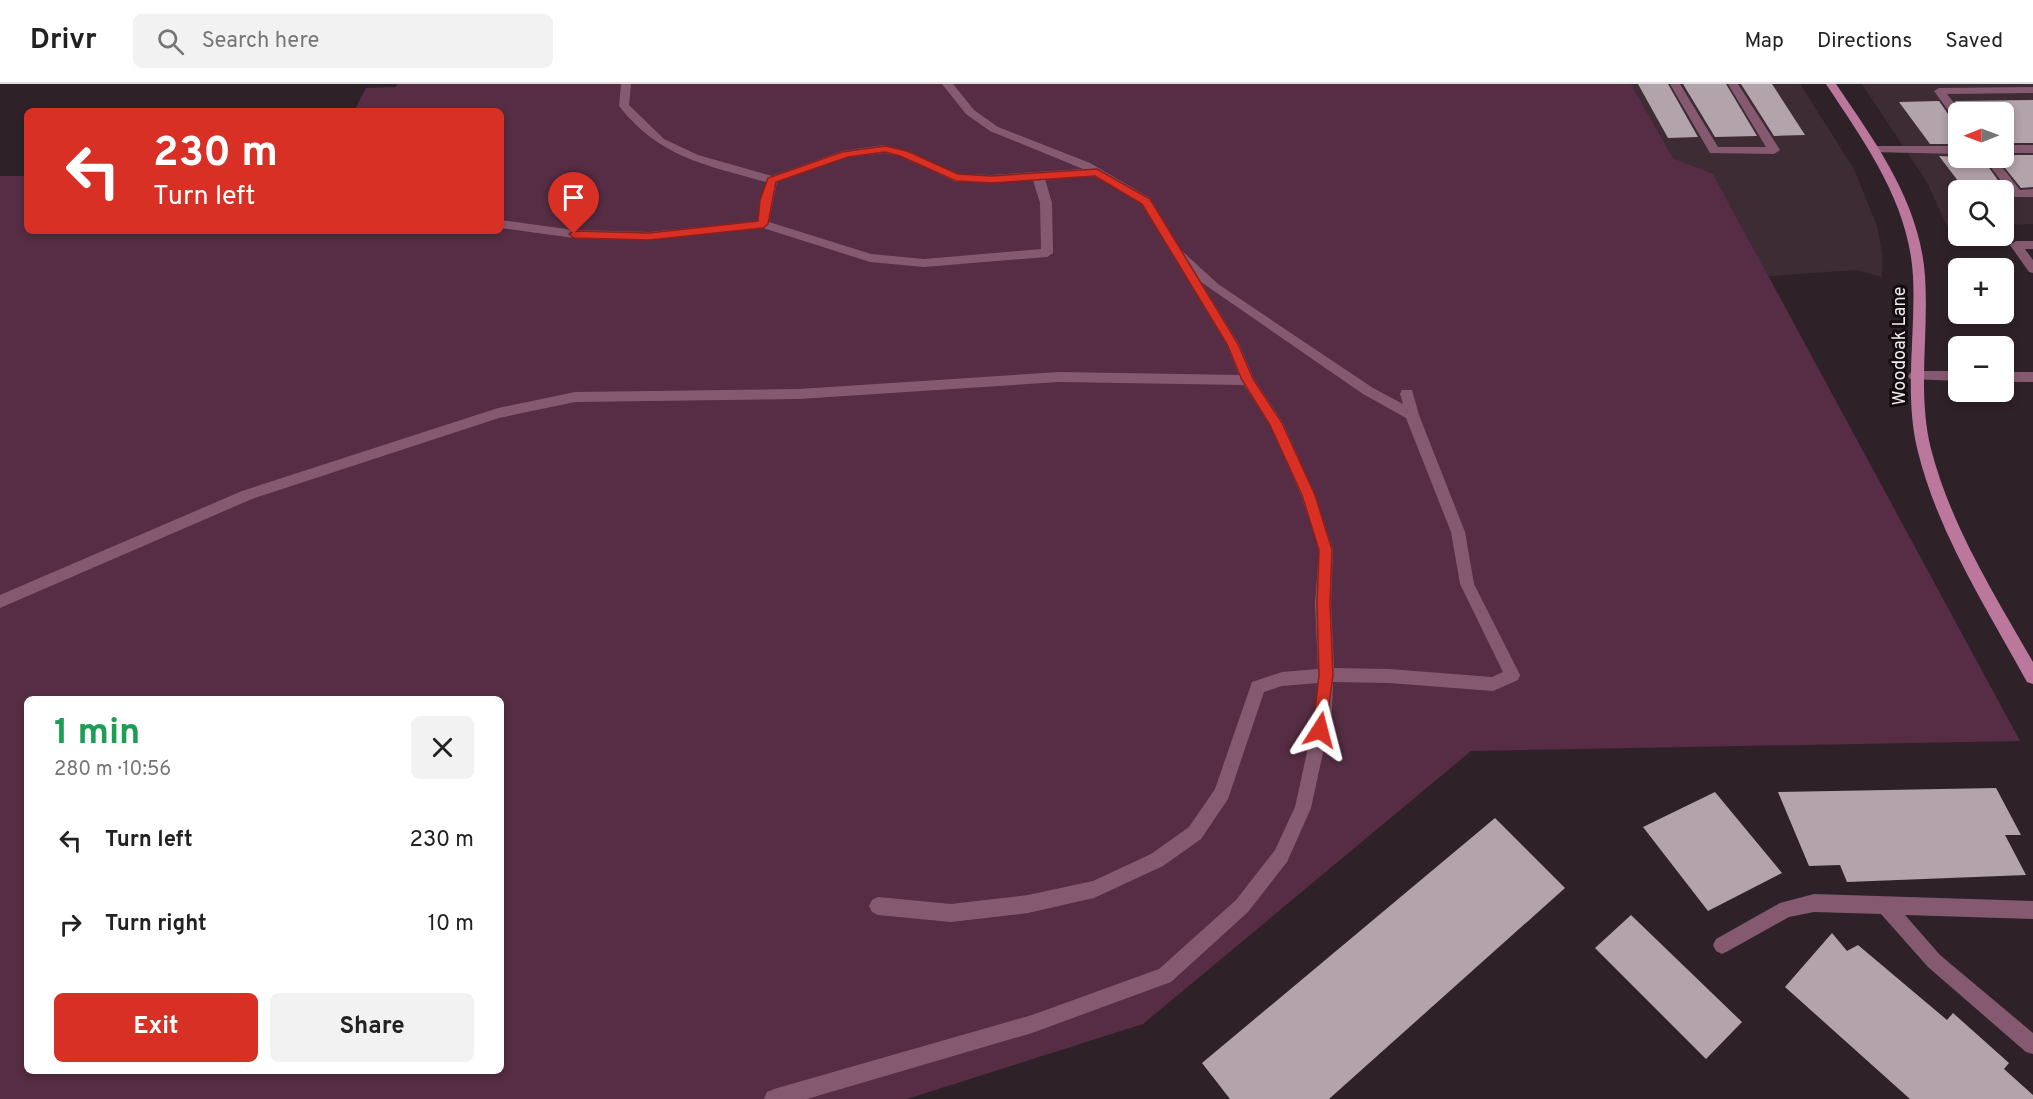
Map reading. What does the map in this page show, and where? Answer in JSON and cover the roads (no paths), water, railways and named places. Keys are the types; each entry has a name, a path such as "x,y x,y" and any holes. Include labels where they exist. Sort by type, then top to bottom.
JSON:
{"street":[{"name":"Woodoak Lane","path":"1831,84 1875,150 1901,200 1911,226 1917,252 1919,277 1916,376 1923,446 1935,484 1973,568 2033,677"}],"lane":[{"path":"626,84 624,106 660,141 694,158 772,180 846,154 885,149 904,153 956,178 991,179 1097,172"},
{"path":"774,1099 1032,1024 1165,975 1242,906 1281,856 1303,808 1324,711 1326,675 1323,604 1326,550 1308,495 1276,423 1248,380 1233,344 1146,201 1097,172 994,129 970,112 947,84"},
{"path":"1675,84 1714,151 1774,150 1733,84"},
{"path":"1936,88 2033,90"},
{"path":"1936,88 1948,104"},
{"path":"2014,149 2033,149"},
{"path":"1875,150 1948,150"},
{"path":"1997,168 2017,194 2033,193"},
{"path":"504,224 574,234 649,236 763,224 870,258 924,263 1047,253 1046,203 1038,176"},
{"path":"763,224 765,200 772,180"},
{"path":"2033,245 2016,245 2033,269"},
{"path":"1177,253 1214,287 1255,316 1368,391 1412,415"},
{"path":"1916,376 1948,376"},
{"path":"0,602 247,495 498,413 575,397 799,394 1059,377 1248,380"},
{"path":"2014,377 2033,377"},
{"path":"878,906 951,913 1028,904 1094,889 1157,860 1195,833 1222,793 1258,687 1282,679 1326,675 1433,678 1493,684 1512,675 1467,584 1458,532 1412,415 1407,394"},
{"path":"1722,945 1786,909 1814,903 2033,910"},
{"path":"1886,906 1934,961 2033,1045"}]}
